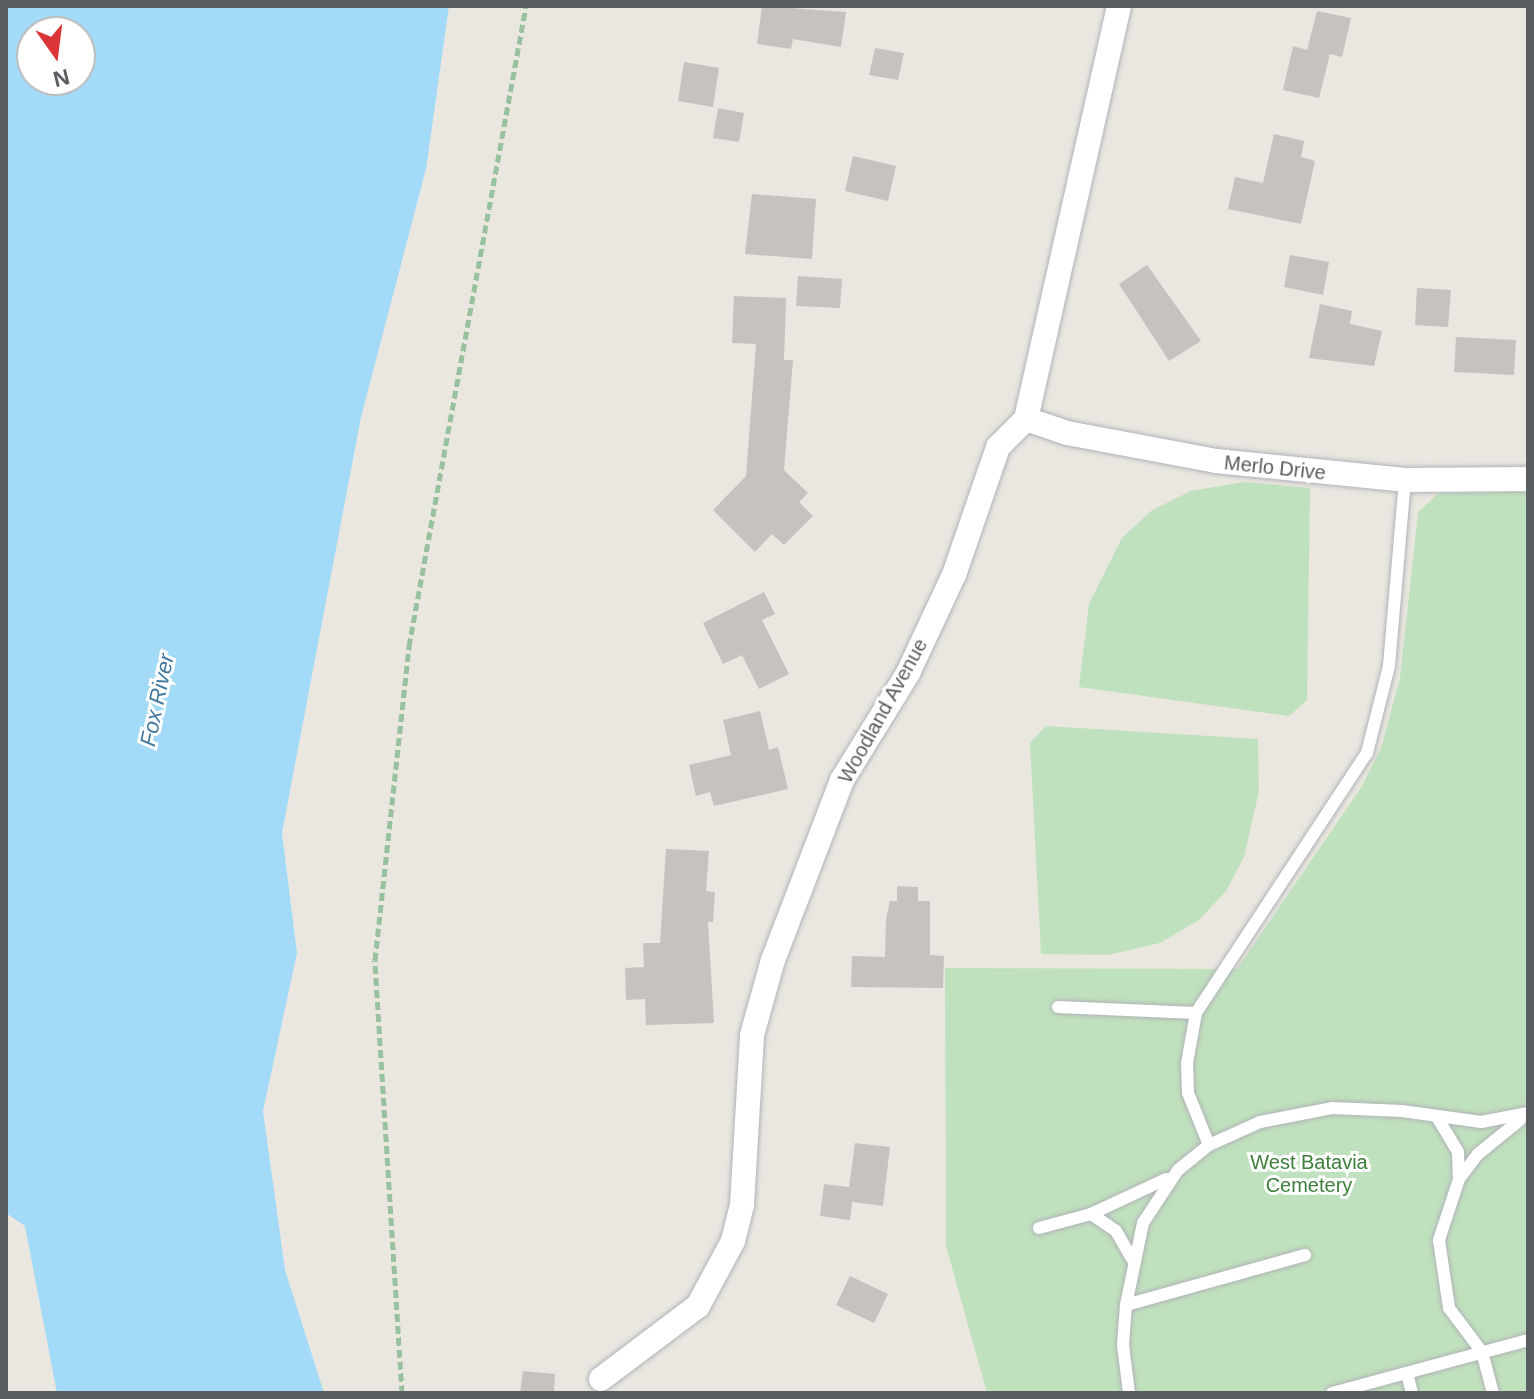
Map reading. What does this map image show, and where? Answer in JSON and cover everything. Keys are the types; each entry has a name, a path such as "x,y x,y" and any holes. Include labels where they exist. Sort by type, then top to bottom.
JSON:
{"street":[{"path":"1026,419 1119,6"},
{"name":"Merlo Drive","path":"1026,419 1067,433 1216,461 1405,480 1528,479"},
{"name":"Woodland Avenue","path":"601,1379 698,1306 733,1241 742,1205 752,1035 773,960 842,780 908,673 954,575 998,447 1026,419"}],"lane":[{"path":"1209,1145 1188,1093 1187,1063 1196,1013 1367,753 1389,666 1405,480"},
{"path":"1058,1007 1196,1013"},
{"path":"1039,1228 1091,1214 1178,1170 1209,1145 1260,1122 1307,1111 1367,1108 1481,1122 1528,1114"},
{"path":"1459,1179 1498,1136 1528,1114"},
{"path":"1437,1117 1458,1152 1459,1179 1439,1240 1440,1265 1449,1308 1482,1352 1493,1393"},
{"path":"1129,1393 1123,1345 1132,1259 1155,1199 1178,1170"},
{"path":"1091,1214 1116,1231 1132,1259"},
{"path":"1126,1305 1305,1255"},
{"path":"1333,1393 1528,1340"},
{"path":"1407,1373 1412,1393"}],"path":[{"path":"402,1393 375,960 409,646 526,6"}],"green space":[{"path":"1244,482 1310,488 1307,700 1289,716 1079,687 1089,604 1122,538 1151,511 1191,491"},
{"name":"West Batavia Cemetery","path":"1528,492 1528,1393 987,1393 946,1246 945,968 1237,969 1362,786 1381,748 1400,678 1418,512 1439,493"},
{"path":"1046,726 1258,739 1259,791 1244,857 1226,891 1199,920 1160,943 1108,955 1041,954 1030,743"}],"water":[{"name":"Fox River","path":"6,6 449,6 426,169 361,417 282,833 297,953 263,1111 285,1270 324,1393 57,1393 25,1226 6,1213"}],"building":[{"path":"762,6 846,12 841,47 793,39 791,49 757,44"},
{"path":"1317,11 1351,18 1342,57 1330,54 1319,98 1283,90 1293,46 1307,50"},
{"path":"875,48 904,53 898,80 869,75"},
{"path":"684,62 719,68 713,107 678,101"},
{"path":"718,108 744,113 739,142 713,138"},
{"path":"1274,134 1304,141 1301,157 1315,161 1301,224 1228,209 1235,177 1263,183"},
{"path":"853,156 896,166 888,201 845,191"},
{"path":"752,194 816,199 812,259 745,254"},
{"path":"1290,255 1329,262 1323,295 1284,287"},
{"path":"1147,265 1201,341 1169,361 1119,284"},
{"path":"798,276 842,279 840,308 796,306"},
{"path":"1417,288 1451,290 1448,327 1415,325"},
{"path":"734,296 786,298 784,360 793,360 784,470 808,493 799,502 813,516 784,545 772,534 755,552 713,510 746,476 756,344 732,343"},
{"path":"1320,304 1352,311 1350,324 1382,331 1374,366 1309,358"},
{"path":"1456,337 1516,340 1514,375 1454,372"},
{"path":"764,592 775,614 762,620 789,674 759,689 742,655 723,664 703,623"},
{"path":"760,711 769,750 778,747 788,789 714,806 710,792 696,796 689,765 731,755 723,720"},
{"path":"666,849 709,851 706,891 715,892 713,922 708,922 714,1023 646,1025 645,999 626,1000 625,968 644,967 643,943 660,943"},
{"path":"897,886 918,887 918,901 930,901 930,955 944,956 943,988 851,987 852,956 885,957 886,919 890,901 897,901"},
{"path":"855,1143 890,1147 883,1206 852,1202 850,1220 820,1216 824,1184 849,1187"},
{"path":"850,1276 888,1294 874,1323 836,1305"},
{"path":"523,1371 555,1374 554,1393 520,1393"}]}
